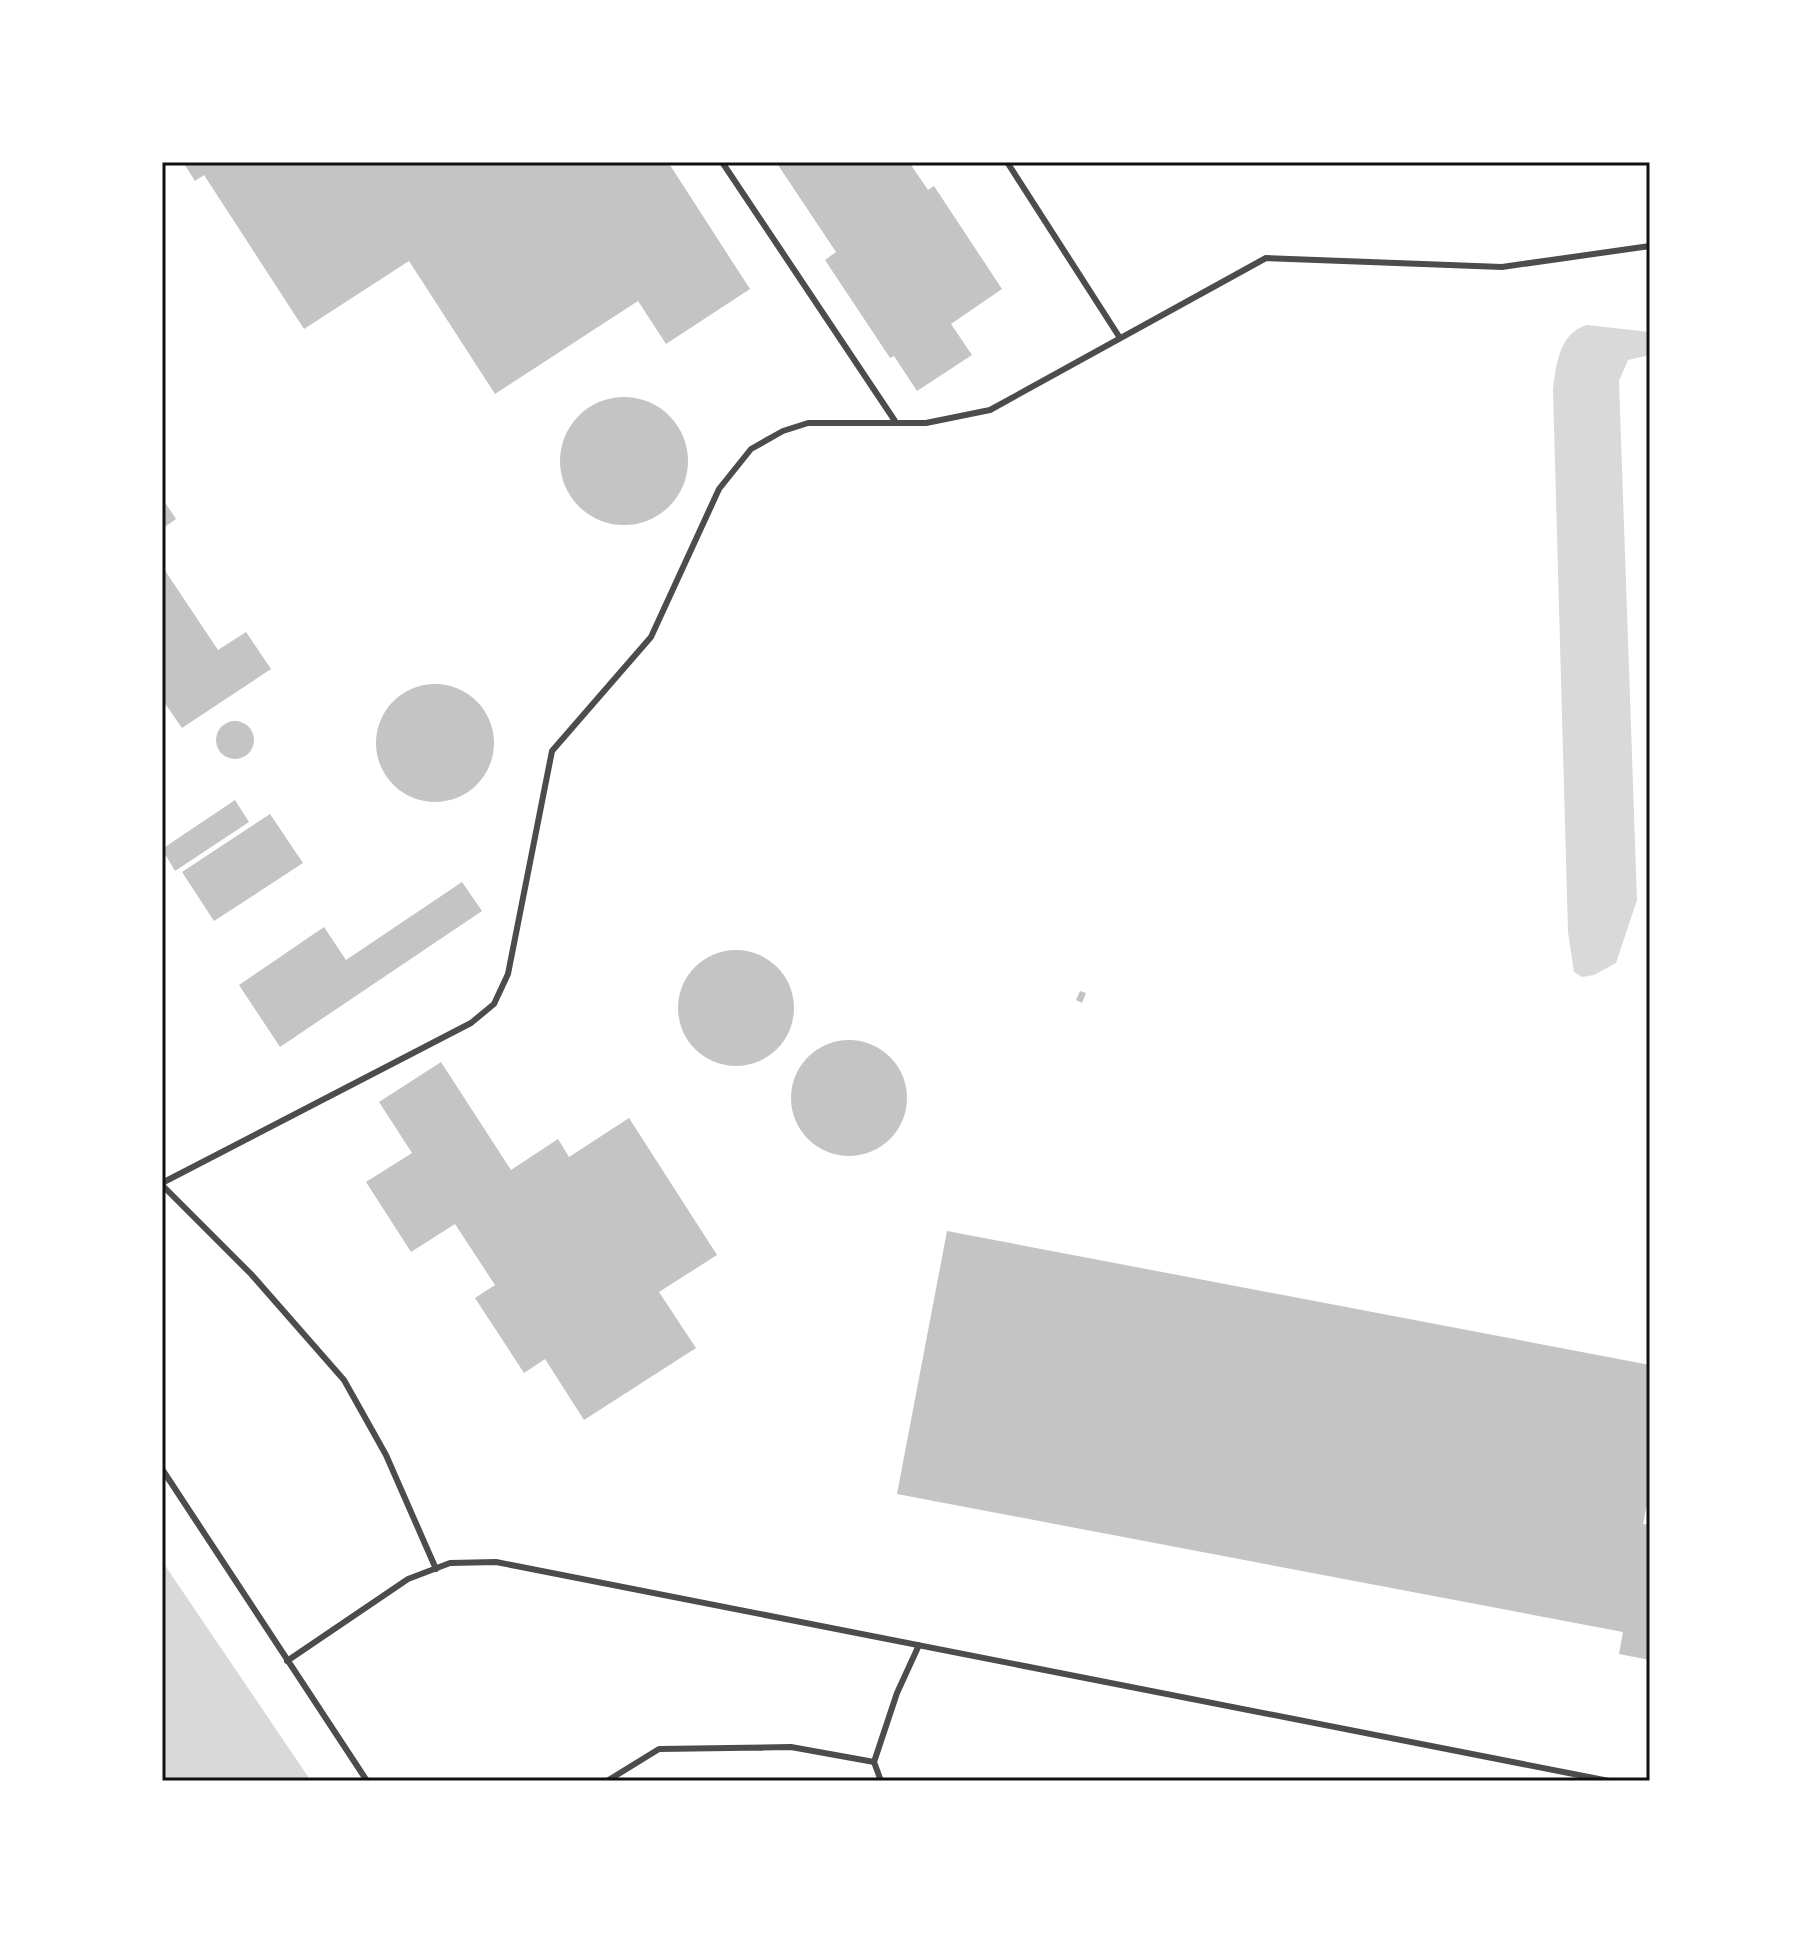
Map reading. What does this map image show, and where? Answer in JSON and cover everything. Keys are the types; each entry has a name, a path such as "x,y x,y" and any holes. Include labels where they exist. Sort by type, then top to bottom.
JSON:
{"lane":[{"path":"722,162 895,421"},
{"path":"1007,162 1120,338"},
{"path":"436,1569 386,1455 344,1380 251,1274 162,1184 471,1023 494,1004 508,974 552,751 651,637 719,489 751,449 783,431 808,423 926,423 990,410 1266,258 1502,267 1650,246"},
{"path":"162,1469 367,1781"},
{"path":"287,1661 408,1579 450,1563 496,1562 1609,1781"},
{"path":"881,1781 874,1762 897,1693 919,1645"},
{"path":"607,1781 659,1749 791,1747 874,1762"}],"shaded area":[{"path":"1587,325 1650,332 1650,355 1628,360 1619,381 1637,900 1616,963 1594,975 1582,977 1574,972 1568,932 1553,390 1565,342 1570,335"},
{"path":"162,1561 311,1781 162,1781"}],"building":[{"path":"183,162 668,162 750,289 666,344 638,301 495,394 409,261 304,329 204,175 195,181"},
{"path":"776,162 909,162 928,190 934,186 1002,289 951,324 972,355 917,391 894,356 890,358 825,260 836,252"},
{"path":"624,397 648,402 669,416 683,437 688,461 683,485 669,506 648,520 624,525 600,520 579,506 565,485 560,461 565,437 579,416 600,402"},
{"path":"162,498 176,519 162,529"},
{"path":"162,566 218,650 246,632 271,669 182,728 162,699"},
{"path":"435,684 468,694 484,710 494,743 484,776 468,792 435,802 402,792 386,776 376,743 386,710 402,694"},
{"path":"235,721 248,727 254,740 248,753 235,759 222,753 216,740 222,727"},
{"path":"235,800 249,822 175,871 162,849"},
{"path":"270,814 303,863 214,921 182,872"},
{"path":"462,882 482,911 280,1047 239,985 324,927 346,960"},
{"path":"736,950 758,954 777,967 790,986 794,1008 790,1030 777,1049 758,1062 736,1066 714,1062 695,1049 682,1030 678,1008 682,986 695,967 714,954"},
{"path":"1080,991 1086,993 1082,1003 1076,1000"},
{"path":"849,1040 871,1044 890,1057 903,1076 907,1098 903,1120 890,1139 871,1152 849,1156 827,1152 808,1139 795,1120 791,1098 795,1076 808,1057 827,1044"},
{"path":"441,1062 511,1170 558,1139 569,1157 629,1118 717,1255 659,1292 696,1348 584,1420 545,1359 524,1373 475,1298 495,1285 455,1224 411,1252 366,1182 412,1153 379,1102"},
{"path":"947,1231 1650,1365 1650,1489 1643,1524 1650,1525 1650,1660 1619,1654 1623,1632 897,1494"}]}
